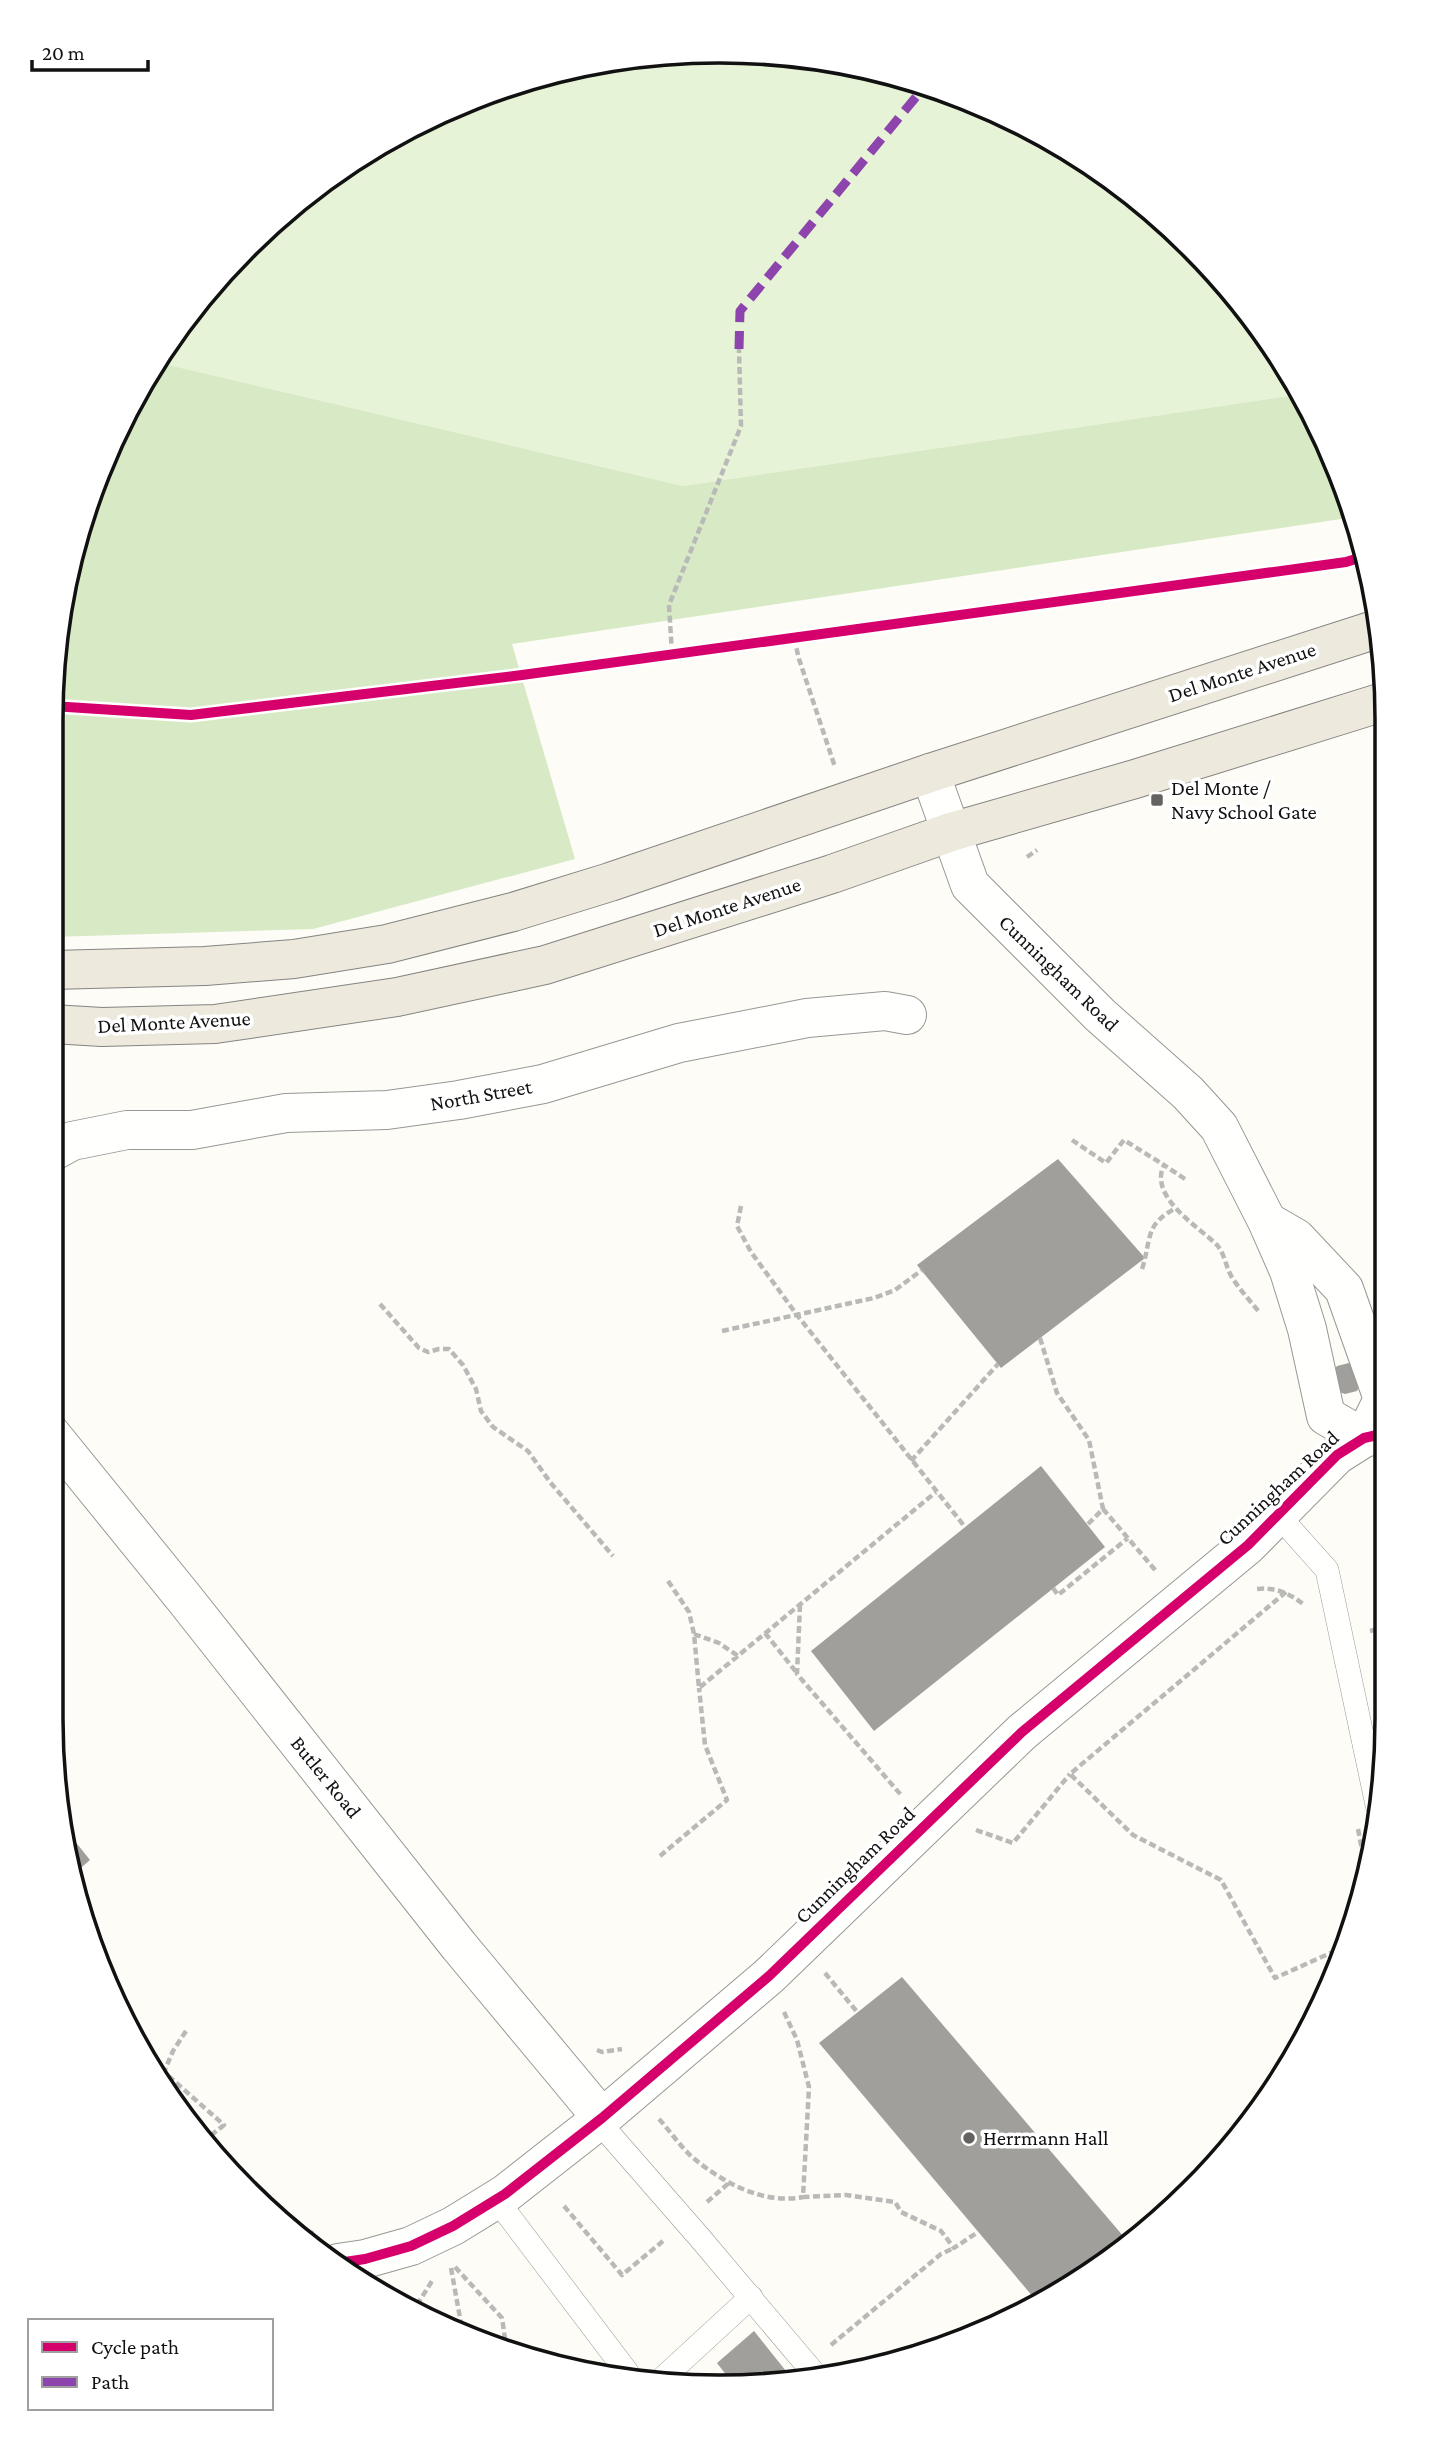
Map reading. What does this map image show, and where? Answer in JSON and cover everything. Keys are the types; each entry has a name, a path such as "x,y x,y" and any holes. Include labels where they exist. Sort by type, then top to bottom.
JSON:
{"main road":[{"name":"Del Monte Avenue","path":"63,970 205,967 294,959 387,944 513,912 610,883 930,773 1369,632"},
{"name":"Del Monte Avenue","path":"63,1025 102,1027 215,1024 411,994 545,965 832,874 951,832 1135,779 1375,705"}],"street":[{"name":"Cunningham Road","path":"930,773 970,885 1100,1015 1188,1093 1219,1127 1289,1271 1307,1329 1326,1416 1375,1436"},
{"name":"North Street","path":"63,1146 72,1141 127,1130 192,1130 286,1113 387,1110 458,1100 543,1084 679,1043 807,1018 885,1011 907,1014"},
{"name":"Cunningham Road","path":"1267,1221 1296,1238 1344,1289 1375,1376"},
{"name":"Cunningham Road","path":"351,2261 411,2246 453,2226 496,2199 600,2119 769,1976 1022,1732 1248,1545 1337,1455 1375,1436"},
{"name":"Butler Road","path":"63,1449 600,2119"}],"lane":[{"path":"1278,1515 1327,1570 1372,1781"},
{"path":"600,2119 810,2368"},
{"path":"496,2199 624,2367"},
{"path":"668,2373 751,2297"}],"path":[{"path":"673,654 669,605 741,426 739,349"},
{"path":"781,639 808,636"},
{"path":"794,638 837,774"},
{"path":"659,656 686,652"},
{"path":"1072,1140 1106,1163 1124,1140 1185,1179"},
{"path":"1164,1165 1161,1170 1164,1193 1185,1219 1219,1247 1232,1277 1267,1322"},
{"path":"741,1206 737,1226 751,1252 797,1315 964,1527"},
{"path":"1142,1269 1151,1228 1160,1216 1176,1208"},
{"path":"722,1331 874,1298 895,1290 922,1270"},
{"path":"380,1304 419,1348 428,1352 449,1349 463,1364 475,1389 481,1411 493,1427 528,1451 550,1482 612,1556"},
{"path":"1041,1338 1056,1393 1089,1440 1103,1509 1161,1577"},
{"path":"911,1461 998,1364"},
{"path":"699,1688 936,1492"},
{"path":"1087,1524 1103,1509"},
{"path":"1053,1588 1058,1595 1128,1538"},
{"path":"660,1856 727,1800 705,1745 694,1634 688,1612 668,1581"},
{"path":"972,1829 1013,1843 1070,1774 1286,1592 1266,1588 1253,1589"},
{"path":"797,1674 800,1604"},
{"path":"1367,1631 1375,1629"},
{"path":"765,1633 906,1800"},
{"path":"694,1634 719,1643 738,1656"},
{"path":"1070,1774 1133,1835 1221,1880 1275,1978 1332,1953"},
{"path":"822,1969 858,2013"},
{"path":"783,2008 797,2039 809,2087 803,2197"},
{"path":"165,2069 186,2031"},
{"path":"174,2083 224,2125 212,2135"},
{"path":"659,2119 691,2155 746,2191 785,2200 846,2195 895,2202 901,2212 941,2231 954,2248"},
{"path":"701,2207 730,2182"},
{"path":"564,2206 622,2275 665,2239"},
{"path":"824,2350 941,2254 978,2232"},
{"path":"442,2265 450,2262"},
{"path":"450,2262 462,2322"},
{"path":"450,2262 502,2318 505,2339"},
{"path":"419,2302 436,2275"}],"green space":[{"path":"676,64 762,64 889,85 970,113 1047,151 1118,199 1183,255 1239,320 1290,396 683,486 168,365 226,286 286,226 355,174 429,131 508,98 591,76"},
{"path":"168,365 683,486 1290,396 1307,429 1343,519 512,644 575,859 313,929 63,937 64,676 76,591 85,549 113,468 151,391"}],"building":[{"path":"1058,1159 1145,1258 1001,1368 917,1265"},
{"path":"1349,1363 1359,1369 1362,1381 1357,1391 1345,1394 1333,1390 1331,1374 1337,1366"},
{"path":"1041,1466 1105,1547 874,1731 811,1651"},
{"path":"75,1841 90,1860 81,1868"},
{"name":"Herrmann Hall","path":"902,1977 1123,2235 1083,2264 1032,2295 819,2043"},
{"path":"754,2331 786,2371 726,2375 717,2363"}],"marked path":[{"path":"739,349 740,311 918,94"}],"cycle path":[{"path":"63,707 191,715 522,675 1355,559"},
{"path":"351,2261 411,2246 453,2226 505,2194 602,2118 769,1976 1022,1732 1248,1545 1337,1455 1364,1438 1375,1436"}],"place":[{"name":"Del Monte / Navy School Gate","path":"1157,800"},
{"name":"Herrmann Hall","path":"969,2138"}]}
